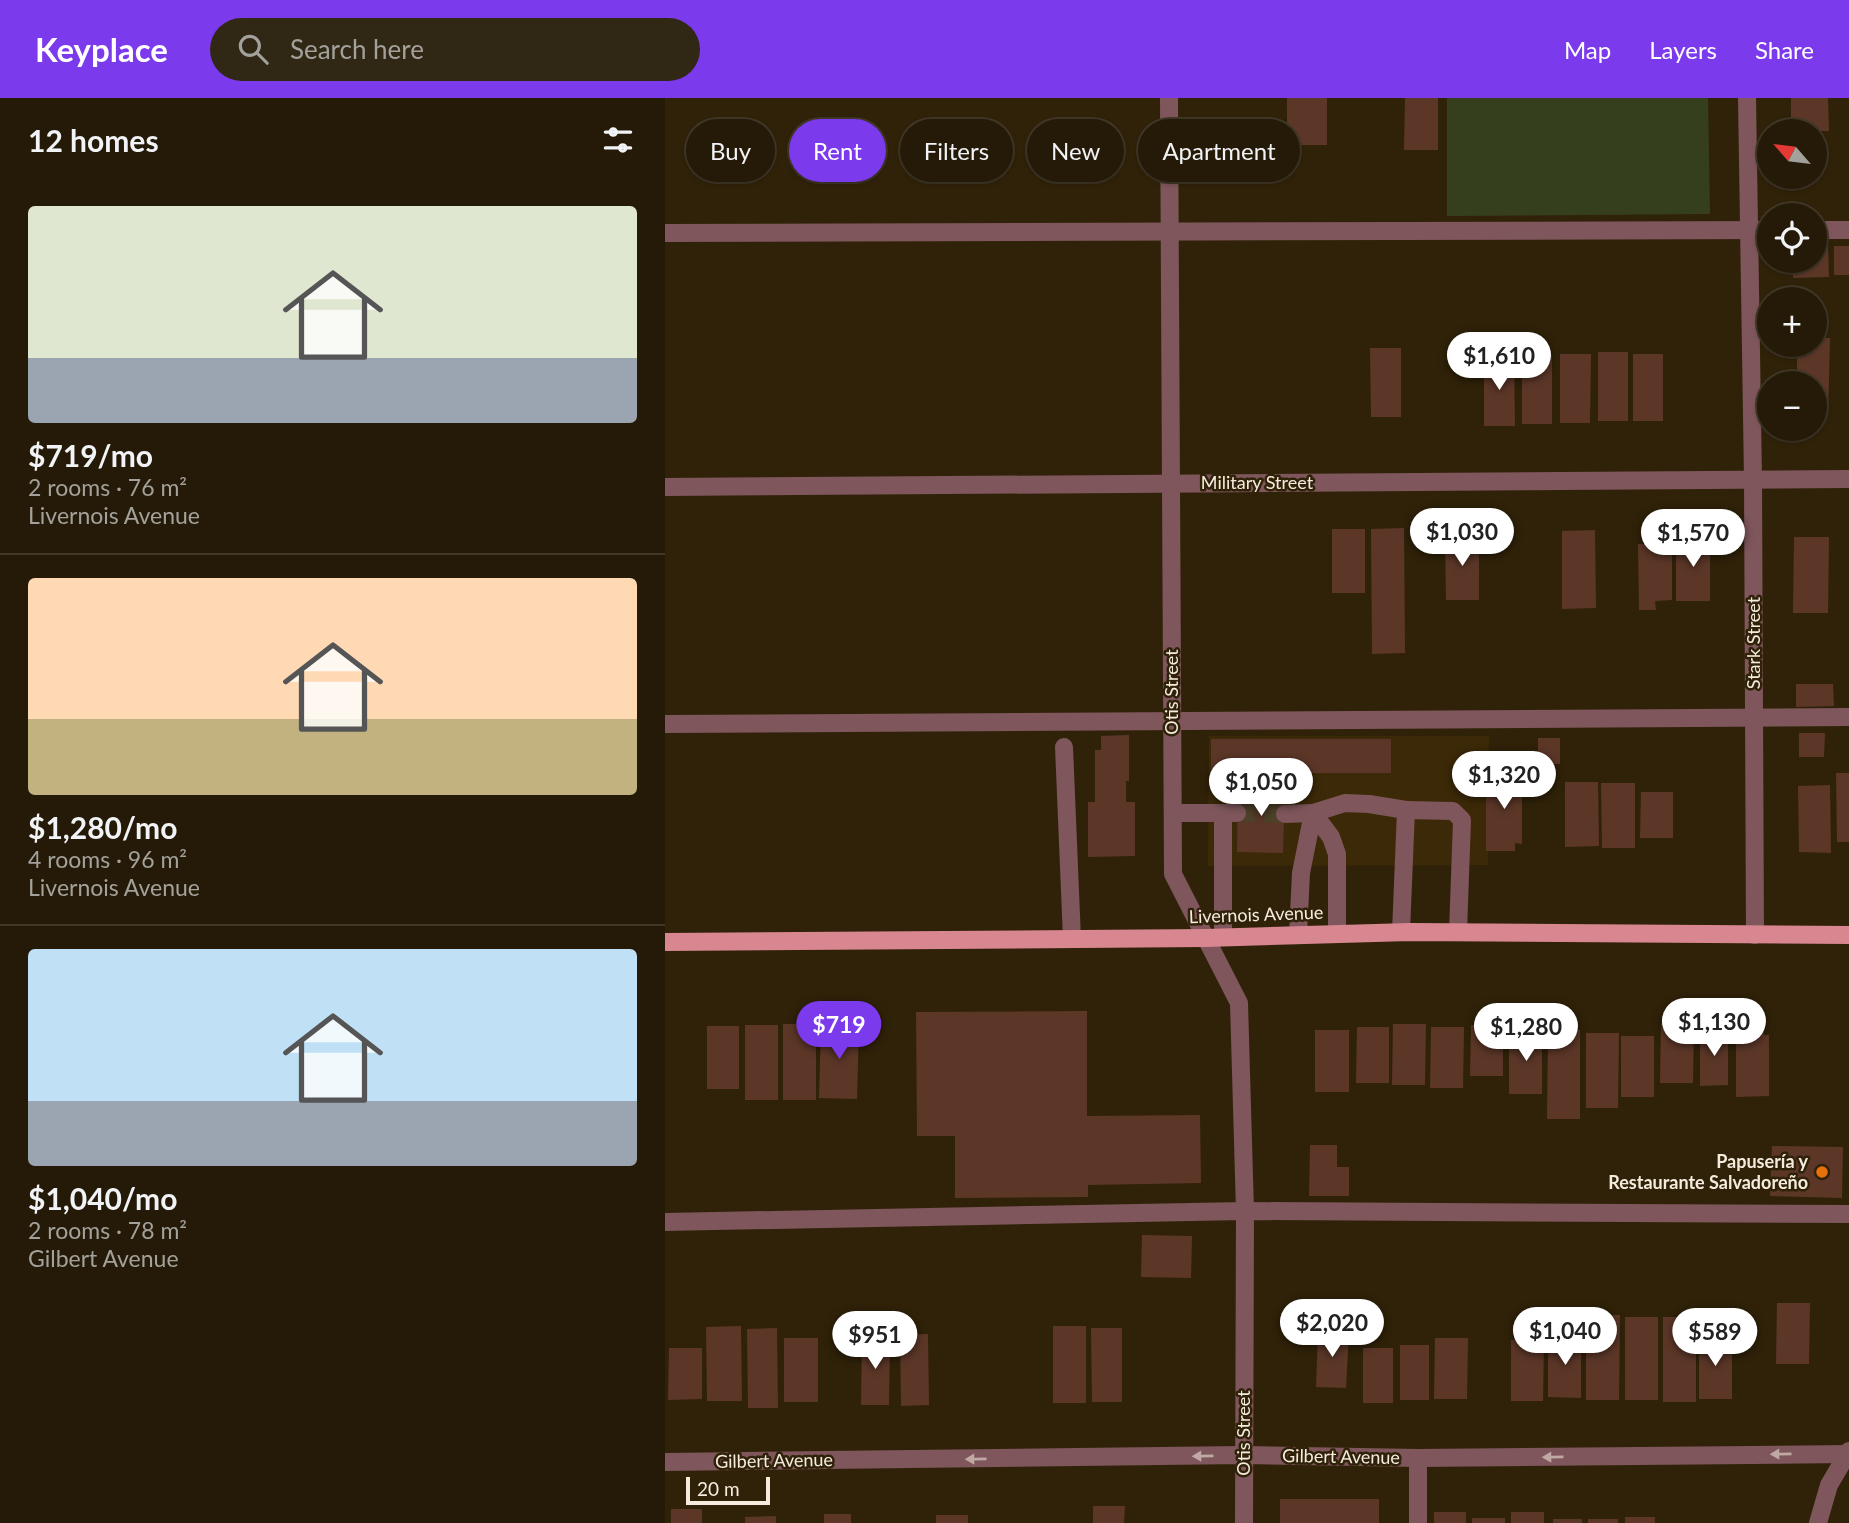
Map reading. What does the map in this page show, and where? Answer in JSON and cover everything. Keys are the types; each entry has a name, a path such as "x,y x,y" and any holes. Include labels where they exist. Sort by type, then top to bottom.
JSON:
{"main road":[{"name":"Livernois Avenue","path":"665,942 1215,938 1401,932 1849,935"}],"street":[{"name":"Otis Street","path":"1169,98 1173,874 1215,938 1239,1003 1244,1211 1244,1523"},
{"name":"Stark Street","path":"1747,98 1753,480 1755,935"},
{"path":"665,233 1757,230"},
{"path":"1827,230 1849,230"},
{"name":"Military Street","path":"665,486 1849,479"},
{"path":"665,724 1849,717"},
{"path":"1063,747 1072,939"},
{"path":"1285,814 1313,813 1345,803 1406,810 1453,811 1462,820 1458,932"},
{"path":"1401,932 1406,810"},
{"path":"1173,813 1230,814 1215,938"},
{"path":"1313,813 1331,837 1337,854 1337,934"},
{"path":"1298,935 1301,873 1313,813"},
{"path":"665,1222 1244,1211 1849,1214"},
{"path":"1818,1523 1829,1485 1848,1453"},
{"name":"Gilbert Avenue","path":"665,1462 1243,1455 1418,1458 1848,1453"},
{"path":"1418,1458 1418,1523"}],"shaded area":[{"path":"1209,736 1489,736 1488,865 1208,866"}],"green space":[{"path":"1447,98 1708,98 1710,214 1447,216"}],"building":[{"path":"1287,98 1327,98 1327,145 1300,145 1300,119 1287,119"},
{"path":"1405,98 1438,98 1438,150 1404,150"},
{"path":"1791,98 1828,98 1829,131 1827,119 1791,119"},
{"path":"1828,244 1829,277 1793,278 1793,273 1827,273"},
{"path":"1834,246 1849,246 1849,275 1834,275"},
{"path":"1827,338 1830,338 1828,416 1827,371 1797,371 1797,357 1827,357"},
{"path":"1370,348 1401,348 1401,417 1371,417"},
{"path":"1598,352 1628,352 1628,421 1598,421"},
{"path":"1560,354 1591,354 1590,423 1560,423"},
{"path":"1633,354 1663,354 1663,421 1633,421"},
{"path":"1522,355 1552,355 1552,424 1522,424"},
{"path":"1484,357 1514,357 1515,426 1484,426"},
{"path":"1404,528 1405,653 1372,654 1371,529"},
{"path":"1332,529 1365,529 1365,593 1332,593"},
{"path":"1595,530 1596,608 1562,609 1562,531"},
{"path":"1479,535 1479,600 1446,600 1445,536"},
{"path":"1655,536 1672,536 1672,600 1655,601 1656,610 1639,610 1638,544 1654,544"},
{"path":"1710,536 1710,601 1676,601 1676,537"},
{"path":"1794,537 1829,537 1828,613 1793,613"},
{"path":"1796,684 1833,684 1834,706 1796,707"},
{"path":"1799,733 1825,733 1824,757 1799,757"},
{"path":"1129,735 1126,802 1135,802 1135,856 1088,857 1088,802 1095,802 1095,750 1101,750 1101,736"},
{"path":"1538,738 1560,738 1560,764 1538,764"},
{"path":"1211,739 1391,739 1391,773 1211,773"},
{"path":"1522,771 1522,844 1515,843 1515,851 1486,851 1486,772"},
{"path":"1836,773 1849,773 1849,842 1837,842"},
{"path":"1238,782 1285,784 1283,853 1237,852"},
{"path":"1565,782 1598,782 1599,846 1565,847"},
{"path":"1601,783 1635,783 1635,848 1602,848"},
{"path":"1830,785 1831,853 1799,852 1798,786"},
{"path":"1641,792 1673,792 1673,838 1640,838"},
{"path":"1087,1011 1087,1116 1200,1115 1201,1183 1088,1185 1088,1197 955,1198 955,1136 917,1136 916,1012"},
{"path":"1736,1018 1764,1018 1764,1035 1769,1035 1769,1096 1736,1097"},
{"path":"1661,1023 1694,1023 1693,1083 1660,1083"},
{"path":"783,1024 816,1024 816,1100 783,1100"},
{"path":"821,1024 859,1025 857,1099 819,1098"},
{"path":"1393,1024 1426,1024 1425,1085 1392,1085"},
{"path":"745,1025 778,1025 778,1100 745,1100"},
{"path":"1471,1025 1503,1025 1503,1076 1470,1076"},
{"path":"707,1026 739,1026 739,1089 707,1089"},
{"path":"1357,1027 1389,1027 1389,1083 1356,1083"},
{"path":"1431,1027 1464,1027 1463,1088 1430,1088"},
{"path":"1315,1030 1349,1030 1349,1092 1315,1092"},
{"path":"1548,1030 1580,1030 1580,1119 1547,1119"},
{"path":"1700,1031 1728,1031 1728,1085 1700,1086"},
{"path":"1509,1033 1542,1033 1542,1094 1509,1094"},
{"path":"1586,1033 1619,1033 1618,1108 1586,1108"},
{"path":"1621,1036 1654,1036 1654,1097 1621,1097"},
{"path":"1310,1145 1337,1145 1337,1167 1349,1167 1349,1196 1309,1196"},
{"path":"1772,1146 1843,1147 1842,1198 1770,1196"},
{"path":"1142,1235 1192,1236 1191,1278 1141,1277"},
{"path":"1777,1303 1810,1303 1809,1364 1776,1364"},
{"path":"1586,1315 1620,1315 1619,1400 1586,1400"},
{"path":"1625,1317 1658,1317 1658,1400 1625,1400"},
{"path":"1663,1317 1696,1317 1696,1402 1663,1402"},
{"path":"741,1326 742,1401 707,1401 706,1327"},
{"path":"1053,1326 1086,1326 1086,1403 1053,1403"},
{"path":"777,1328 778,1408 748,1408 747,1329"},
{"path":"1091,1328 1122,1328 1122,1402 1092,1402"},
{"path":"1318,1331 1349,1332 1346,1388 1316,1387"},
{"path":"928,1334 929,1405 901,1406 900,1335"},
{"path":"862,1336 890,1337 889,1405 861,1405"},
{"path":"1548,1336 1581,1336 1581,1398 1548,1397"},
{"path":"784,1338 818,1338 818,1402 784,1402"},
{"path":"1435,1338 1468,1338 1467,1399 1434,1399"},
{"path":"1699,1338 1732,1338 1732,1399 1699,1399"},
{"path":"1511,1340 1544,1340 1543,1401 1511,1401"},
{"path":"1400,1345 1429,1345 1429,1400 1400,1400"},
{"path":"669,1348 702,1348 702,1399 668,1400"},
{"path":"1363,1348 1393,1348 1393,1403 1363,1403"},
{"path":"1280,1499 1379,1499 1379,1523 1280,1523"},
{"path":"1093,1506 1125,1506 1124,1523 1093,1523"},
{"path":"671,1509 702,1509 702,1523 671,1523"},
{"path":"1434,1512 1466,1512 1466,1523 1434,1523"},
{"path":"1511,1512 1544,1512 1544,1523 1511,1523"},
{"path":"824,1514 851,1514 851,1523 824,1523"},
{"path":"936,1515 968,1515 968,1523 936,1523"},
{"path":"776,1516 776,1523 745,1523 745,1517"},
{"path":"1625,1517 1655,1517 1655,1523 1625,1523"},
{"path":"1472,1518 1505,1518 1505,1523 1472,1523"},
{"path":"1553,1519 1582,1519 1582,1523 1553,1523"},
{"path":"1588,1519 1618,1519 1618,1523 1588,1523"}],"tunnel":[{"path":"1237,813 1285,814"}],"place":[{"name":"Papusería y Restaurante Salvadoreño","path":"1822,1172"}]}
